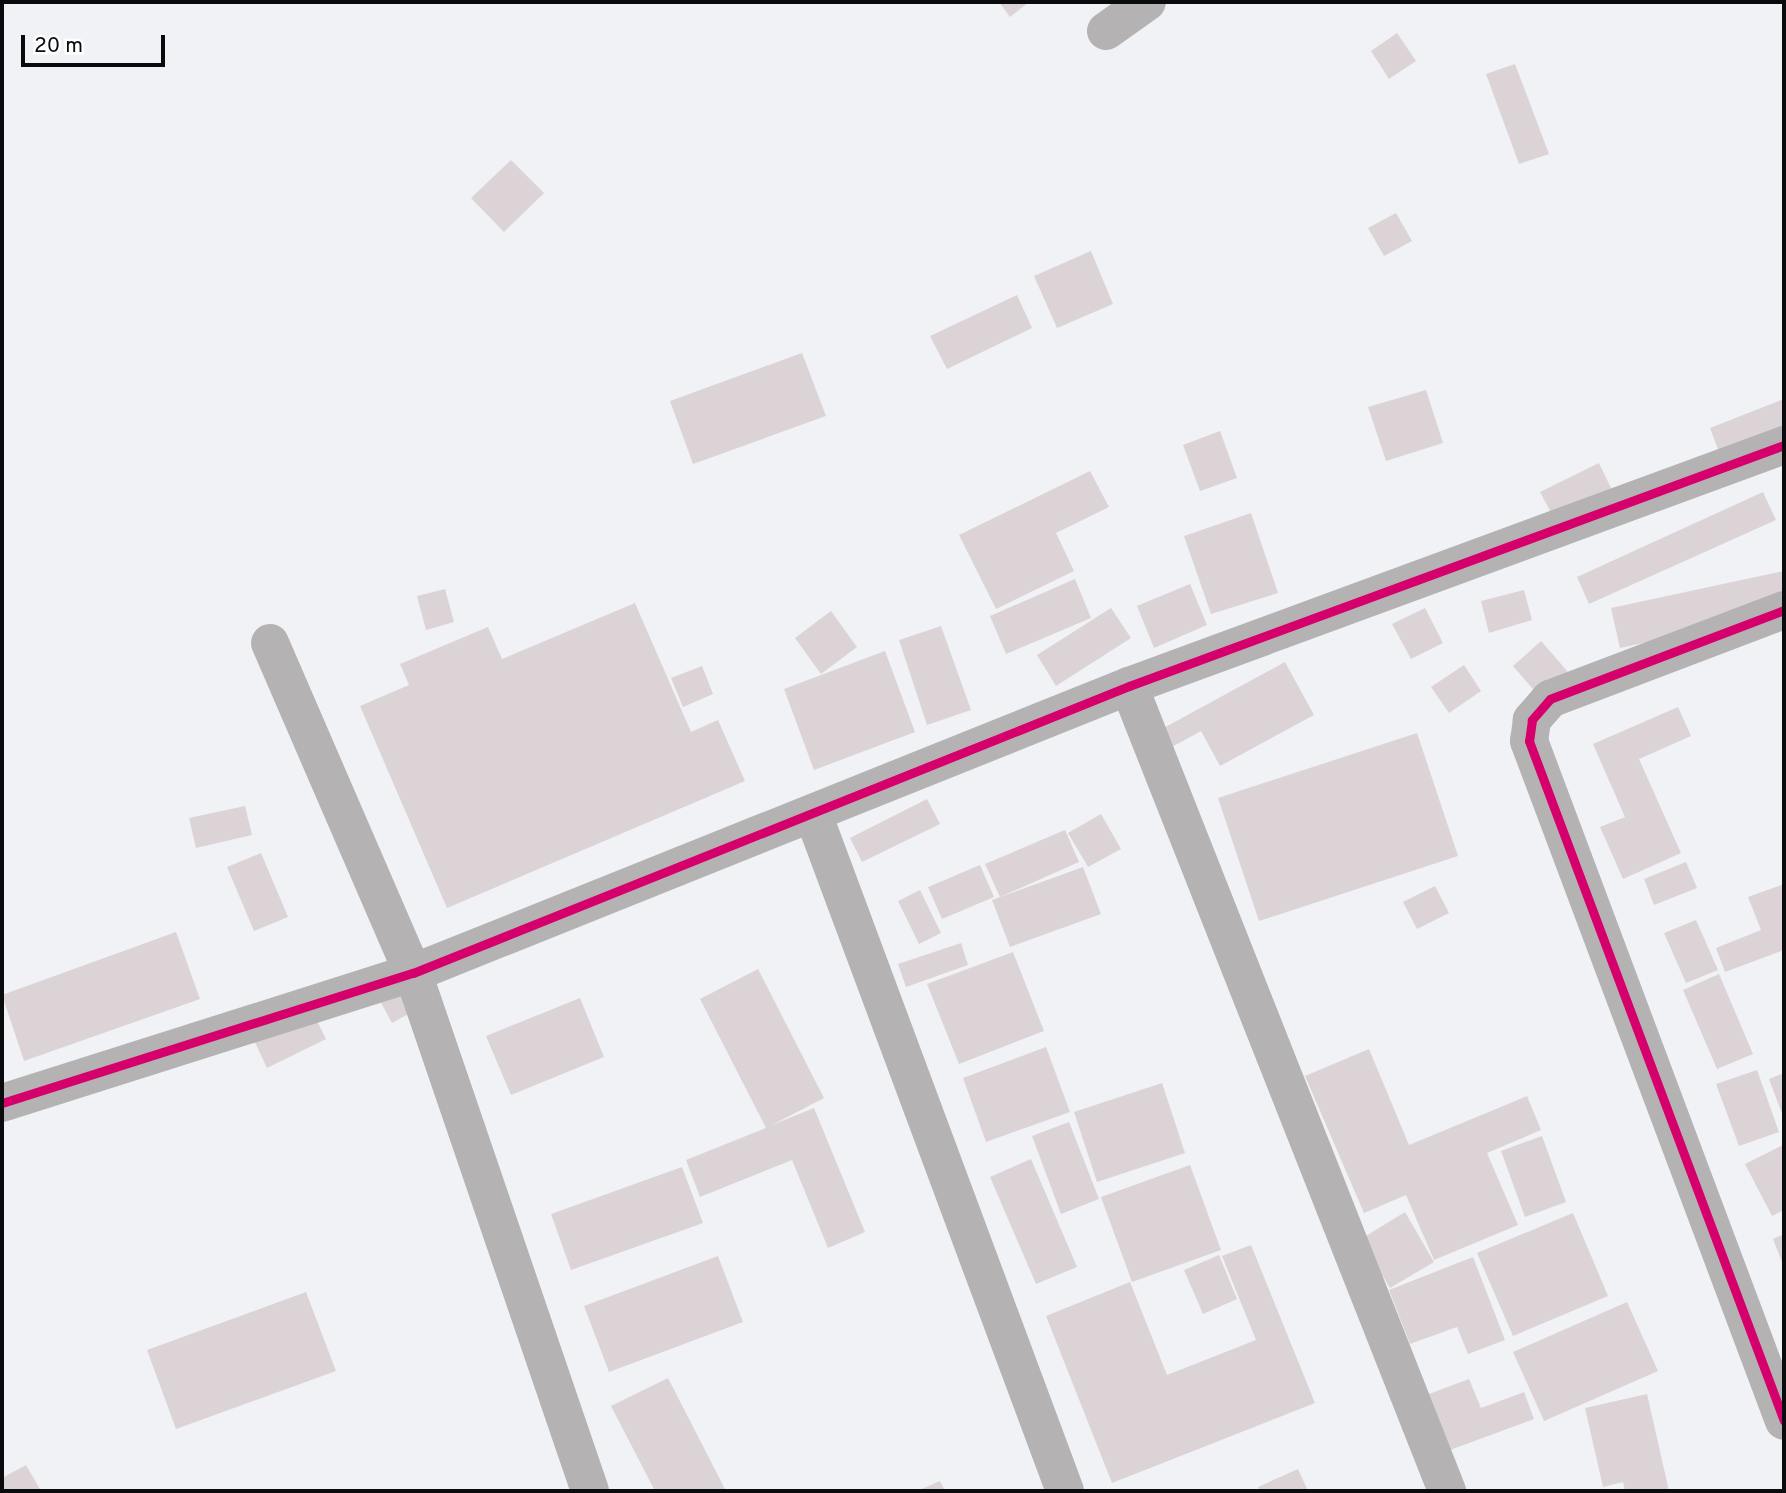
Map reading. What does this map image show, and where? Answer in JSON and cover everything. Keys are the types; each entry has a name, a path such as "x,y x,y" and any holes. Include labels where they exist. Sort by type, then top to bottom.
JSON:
{"street":[{"path":"1105,31 1147,2"},
{"path":"2,1103 413,973 1129,686 1784,445"},
{"path":"1784,610 1550,699 1532,720 1528,741 1784,1421"},
{"path":"270,643 413,973 590,1491"},
{"path":"1129,686 1447,1491"},
{"path":"813,814 1065,1491"}],"building":[{"path":"999,2 1029,2 1010,17"},
{"path":"1397,33 1416,61 1389,79 1371,51"},
{"path":"1515,64 1549,154 1519,164 1486,74"},
{"path":"511,160 544,193 504,232 471,198"},
{"path":"1396,213 1412,241 1384,256 1368,228"},
{"path":"1091,251 1113,304 1057,328 1034,276"},
{"path":"1017,295 1032,328 947,369 930,336"},
{"path":"802,353 826,416 693,464 670,401"},
{"path":"1426,390 1443,443 1386,461 1368,407"},
{"path":"1784,399 1784,427 1719,452 1710,428"},
{"path":"1220,431 1237,478 1200,491 1183,445"},
{"path":"1599,463 1613,492 1555,520 1540,492"},
{"path":"1090,471 1109,507 1056,533 1074,571 996,609 959,535"},
{"path":"1763,492 1776,520 1589,604 1577,577"},
{"path":"1251,513 1278,593 1211,614 1184,536"},
{"path":"1784,571 1784,613 1620,648 1611,608"},
{"path":"1075,579 1091,618 1006,654 990,616"},
{"path":"1190,584 1207,625 1154,648 1137,606"},
{"path":"445,589 454,622 426,630 417,596"},
{"path":"1524,590 1532,620 1489,633 1481,601"},
{"path":"635,603 691,732 718,720 745,781 447,908 360,706 409,685 400,664 488,627 502,659"},
{"path":"1111,608 1131,638 1056,686 1037,655"},
{"path":"1425,608 1443,643 1411,659 1392,624"},
{"path":"831,611 857,647 821,674 795,638"},
{"path":"941,626 971,710 927,725 899,640"},
{"path":"1541,641 1568,672 1539,696 1513,666"},
{"path":"885,651 915,732 814,770 784,689"},
{"path":"1285,662 1314,715 1220,766 1201,731 1170,748 1160,730"},
{"path":"1464,665 1481,691 1449,713 1431,687"},
{"path":"702,666 713,694 683,707 671,678"},
{"path":"1678,707 1691,736 1639,759 1681,853 1623,879 1600,827 1625,817 1593,744"},
{"path":"1417,733 1458,856 1259,921 1218,798"},
{"path":"927,799 940,824 862,862 850,838"},
{"path":"245,806 252,835 196,848 189,818"},
{"path":"1101,814 1121,849 1088,867 1068,833"},
{"path":"1065,830 1079,862 1000,897 985,864"},
{"path":"261,853 288,917 254,931 227,867"},
{"path":"1686,862 1697,888 1654,905 1644,879"},
{"path":"980,865 994,897 942,919 928,887"},
{"path":"1083,867 1101,914 1010,947 992,900"},
{"path":"1784,884 1784,950 1725,972 1716,948 1761,930 1748,897"},
{"path":"1435,886 1449,913 1417,929 1403,902"},
{"path":"920,890 941,933 919,944 898,901"},
{"path":"1696,920 1718,970 1686,983 1664,933"},
{"path":"176,932 200,999 24,1061 2,995"},
{"path":"961,943 968,965 906,987 898,964"},
{"path":"1013,952 1044,1031 959,1064 927,984"},
{"path":"758,969 824,1098 772,1125 814,1108 865,1232 828,1248 792,1160 700,1197 686,1160 766,1128 700,999"},
{"path":"365,973 427,1004 392,1023"},
{"path":"1719,974 1753,1054 1717,1069 1683,990"},
{"path":"580,998 604,1057 511,1095 486,1036"},
{"path":"310,1007 326,1039 267,1068 252,1036"},
{"path":"1046,1047 1070,1112 986,1142 963,1078"},
{"path":"1369,1049 1409,1145 1527,1096 1541,1130 1487,1153 1518,1225 1434,1260 1406,1195 1364,1213 1305,1076"},
{"path":"1757,1070 1779,1132 1739,1146 1716,1084"},
{"path":"1784,1073 1784,1119 1769,1079"},
{"path":"1162,1083 1185,1153 1097,1182 1074,1112"},
{"path":"1069,1122 1099,1199 1061,1214 1032,1136"},
{"path":"1542,1136 1566,1202 1525,1217 1501,1151"},
{"path":"1783,1145 1784,1210 1772,1216 1745,1164"},
{"path":"1031,1159 1077,1267 1036,1284 990,1177"},
{"path":"1190,1165 1221,1250 1132,1282 1101,1197"},
{"path":"682,1167 703,1223 571,1270 551,1214"},
{"path":"1405,1212 1434,1262 1390,1288 1361,1239"},
{"path":"1573,1213 1608,1296 1513,1336 1477,1253"},
{"path":"1784,1234 1784,1267 1773,1239"},
{"path":"1251,1245 1315,1403 1112,1483 1046,1316 1130,1282 1167,1375 1256,1340 1222,1256"},
{"path":"1219,1255 1237,1299 1203,1314 1184,1270"},
{"path":"718,1256 743,1322 609,1372 584,1306"},
{"path":"1473,1257 1505,1340 1468,1354 1457,1327 1410,1344 1389,1290"},
{"path":"306,1292 336,1371 176,1429 147,1350"},
{"path":"1627,1302 1658,1371 1544,1421 1513,1352"},
{"path":"668,1378 726,1491 655,1491 611,1406"},
{"path":"1469,1379 1481,1408 1524,1392 1534,1419 1450,1450 1429,1394"},
{"path":"1647,1394 1669,1491 1625,1491 1623,1482 1603,1487 1585,1408"},
{"path":"26,1465 41,1491 2,1491 2,1478"},
{"path":"1298,1469 1308,1491 1260,1491 1258,1487"},
{"path":"940,1481 945,1491 917,1491"}],"cycle path":[{"path":"2,1103 413,973 1129,686 1784,445"},
{"path":"1784,610 1550,699 1532,720 1529,741 1784,1421"}]}
